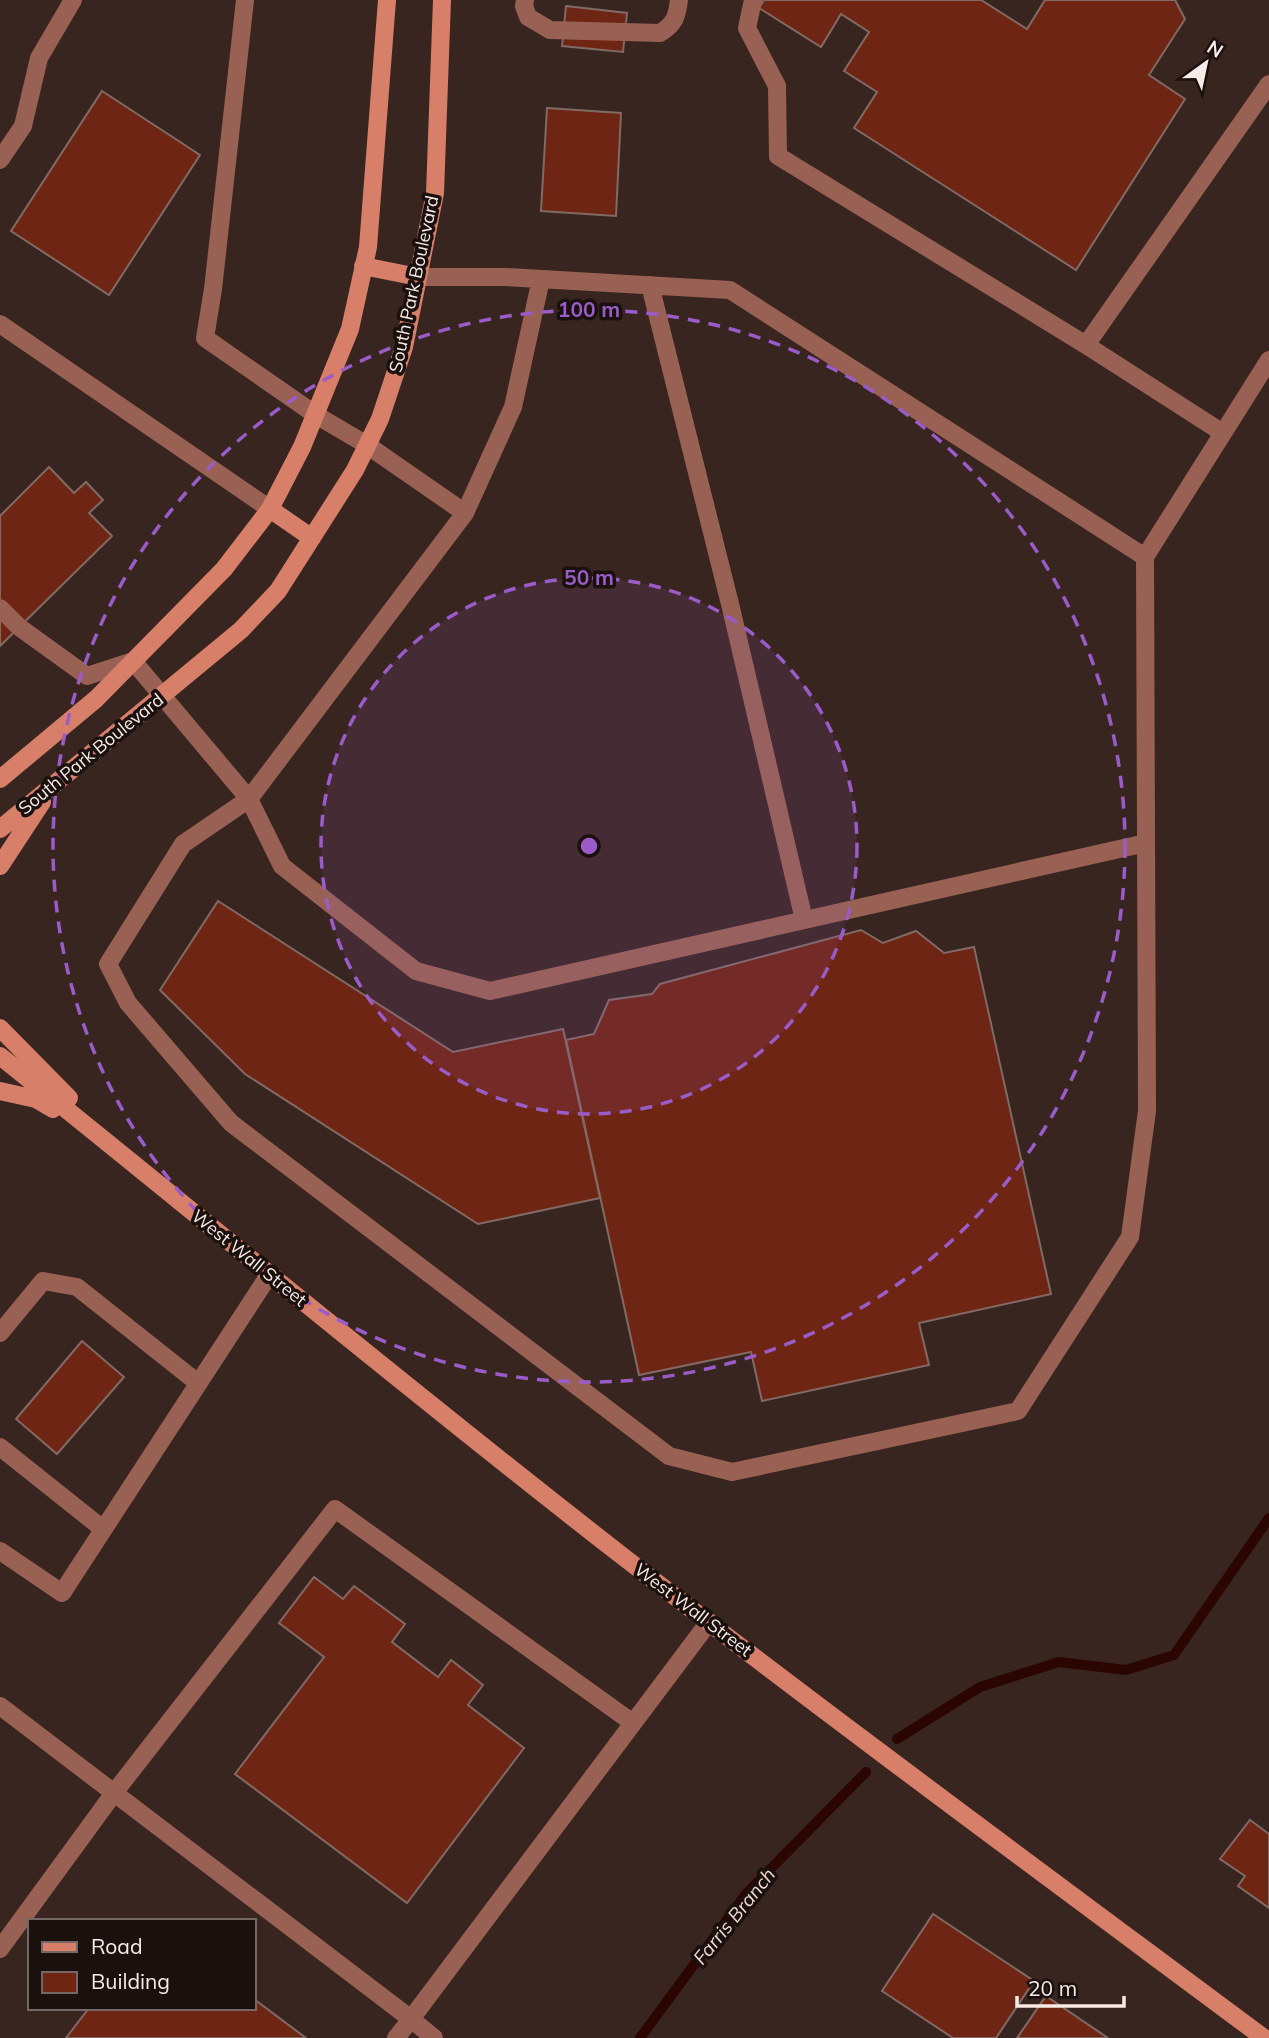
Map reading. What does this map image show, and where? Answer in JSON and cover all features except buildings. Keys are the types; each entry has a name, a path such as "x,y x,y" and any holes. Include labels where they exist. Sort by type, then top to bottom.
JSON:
{"main road":[{"path":"0,779 96,699 224,569 270,509 316,415 350,329 368,247 387,0"},
{"name":"South Park Boulevard","path":"0,829 241,630 278,591 355,470 380,419 404,348 435,193 442,0"},
{"path":"363,266 418,277"},
{"path":"270,509 312,538"},
{"path":"0,866 51,787"},
{"path":"0,1028 136,1165"},
{"path":"0,1056 136,1165"},
{"path":"0,1091 36,1099 136,1165"},
{"name":"West Wall Street","path":"136,1165 414,1391 709,1622 972,1822 1264,2038"}],"lane":[{"path":"0,160 23,126 39,58 73,0"},
{"path":"245,0 213,289 205,338 465,513"},
{"path":"525,0 528,17 550,30 660,33 671,26 677,17 679,0"},
{"path":"753,0 747,28 777,86 778,156 1086,345 1223,433"},
{"path":"1086,345 1269,84"},
{"path":"418,277 541,279 730,290 1145,557"},
{"path":"541,279 513,407 465,513 249,799 183,844 108,964 128,1003 231,1123 669,1456 733,1472 1018,1410 1130,1237 1147,1111 1145,557 1269,360"},
{"path":"650,285 731,608 804,920"},
{"path":"1,327 270,509"},
{"path":"0,608 19,627 87,676 133,661 249,799 282,866 416,971 490,991 1146,843"},
{"path":"0,1551 62,1593 269,1275"},
{"path":"0,1334 43,1281 76,1287 198,1383"},
{"path":"0,1447 103,1529"},
{"path":"0,1950 114,1793 335,1509 633,1723"},
{"path":"396,2038 709,1622"},
{"path":"0,1706 434,2038"}],"waterway":[{"name":"Farris Branch","path":"897,1739 980,1687 1059,1662 1126,1670 1174,1655 1269,1518"},
{"name":"Farris Branch","path":"640,2038 746,1894 866,1772"}]}
